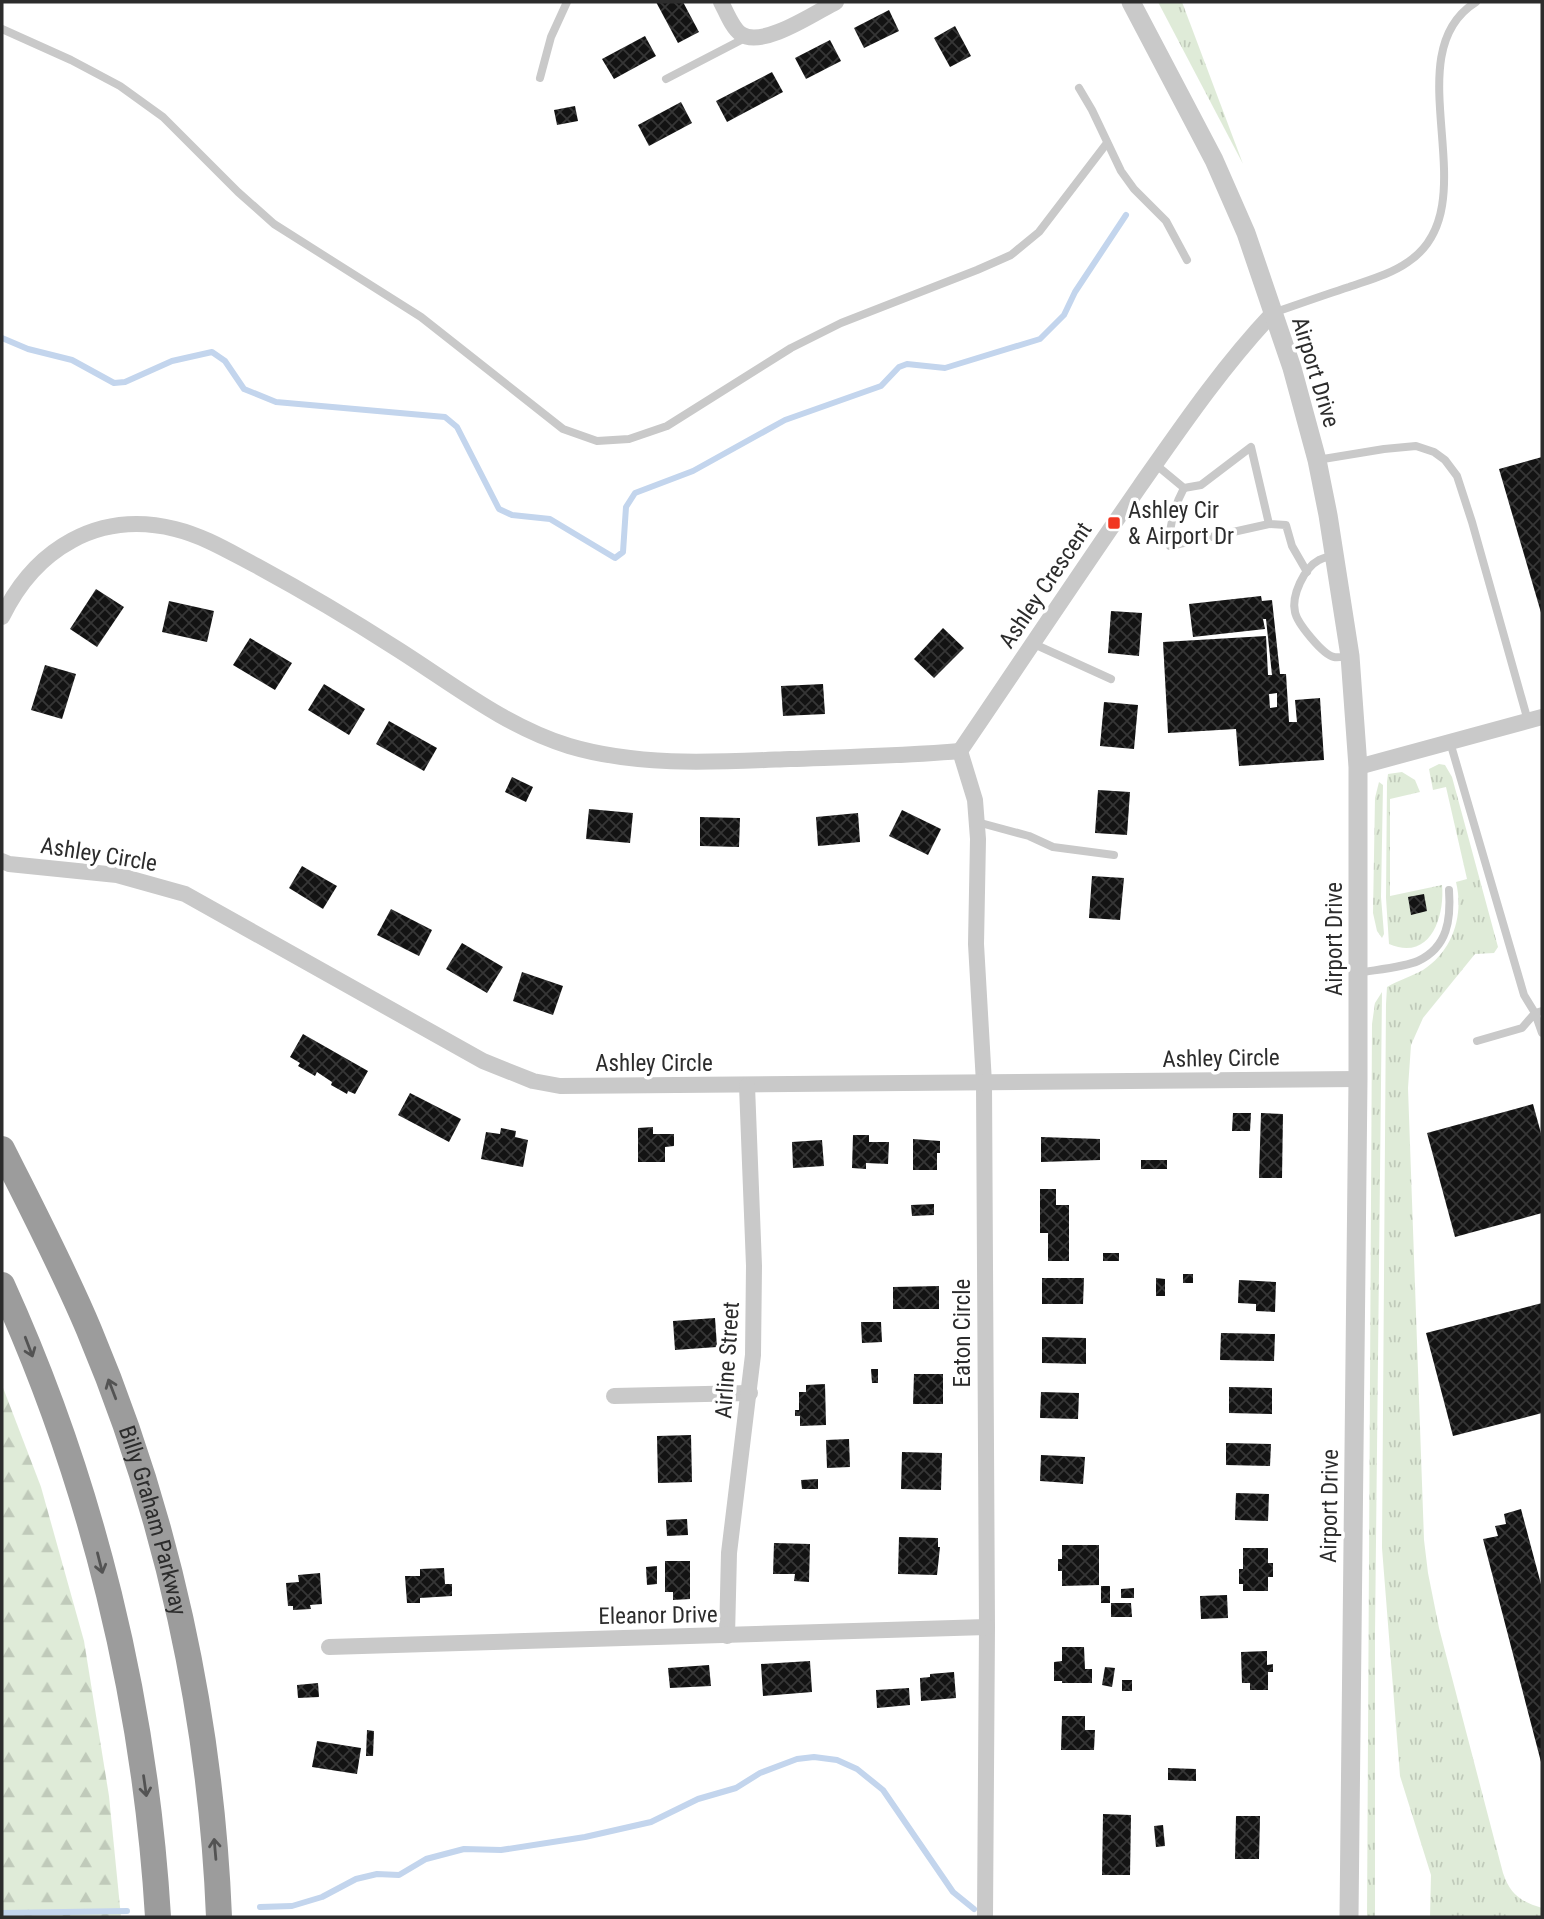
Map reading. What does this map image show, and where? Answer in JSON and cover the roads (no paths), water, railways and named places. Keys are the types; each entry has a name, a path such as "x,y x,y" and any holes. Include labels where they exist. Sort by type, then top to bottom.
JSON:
{"highway":[{"name":"Billy Graham Parkway","path":"2,1149 90,1332 125,1424 159,1532 177,1604 201,1728 212,1811 219,1917"},
{"path":"2,1285 25,1335 57,1419 90,1525 116,1623 141,1756 158,1917"}],"street":[{"path":"721,2 740,34 760,38 836,2"},
{"name":"Airport Drive","path":"1131,2 1214,160 1246,233 1295,378 1317,460 1350,656 1358,767 1358,1079 1349,1917"},
{"name":"Ashley Crescent","path":"960,751 1209,388 1241,347 1273,313"},
{"path":"2,617 29,577 48,556 80,534 125,524 159,526 205,539 228,551 393,646 491,710 535,733 568,746 607,755 703,762 960,751"},
{"path":"1358,767 1535,719"},
{"name":"Eaton Circle","path":"960,751 975,800 978,839 976,944 984,1083 987,1627 985,1917"},
{"name":"Ashley Circle","path":"2,861 117,875 185,894 483,1061 533,1081 560,1086 1358,1079"},
{"name":"Airline Street","path":"727,1636 732,1525 754,1355 754,1266 747,1086"},
{"path":"614,1396 750,1393"},
{"name":"Eleanor Drive","path":"329,1647 987,1627"}],"lane":[{"path":"540,78 551,37 567,2"},
{"path":"1273,313 1387,274 1410,261 1427,243 1439,221 1444,193 1440,69 1444,46 1454,23 1476,2"},
{"path":"2,29 120,86 163,117 274,224 421,317 563,429 597,441 629,439 667,426 791,348 841,323 1010,255 1039,232 1107,144"},
{"path":"666,79 747,37"},
{"path":"1079,88 1121,170 1134,189 1166,221 1188,260"},
{"path":"1317,460 1416,446 1434,452 1445,460 1459,482 1535,719"},
{"path":"1155,464 1184,488 1201,485 1251,447 1269,524"},
{"path":"1184,488 1172,515 1170,546 1269,524 1286,525 1292,546 1307,572"},
{"path":"1335,555 1320,559 1307,572 1294,607 1297,618 1317,644 1331,656 1350,656"},
{"path":"1034,644 1111,679"},
{"path":"1450,742 1524,995 1539,1012 1542,1033"},
{"path":"976,822 1028,836 1053,847 1114,855"},
{"path":"1358,973 1418,961 1441,942 1451,915 1449,890"},
{"path":"1477,1041 1522,1028 1539,1012"}],"waterway":[{"path":"2,338 28,349 72,360 114,383 125,382 172,361 212,352 225,361 244,389 276,402 445,417 457,427 499,509 512,515 550,519 615,558 623,552 626,507 635,493 693,471 785,420 881,386 899,367 907,364 945,368 1040,339 1064,315 1075,292 1126,215"},
{"path":"260,1907 292,1906 322,1897 356,1879 377,1874 399,1875 426,1859 464,1849 501,1850 585,1837 651,1822 698,1799 736,1788 760,1773 797,1759 814,1757 837,1760 857,1769 883,1790 953,1892 974,1909"},
{"path":"2,1913 127,1911"}],"place":[{"name":"Ashley Cir & Airport Dr","path":"1114,523"}]}
